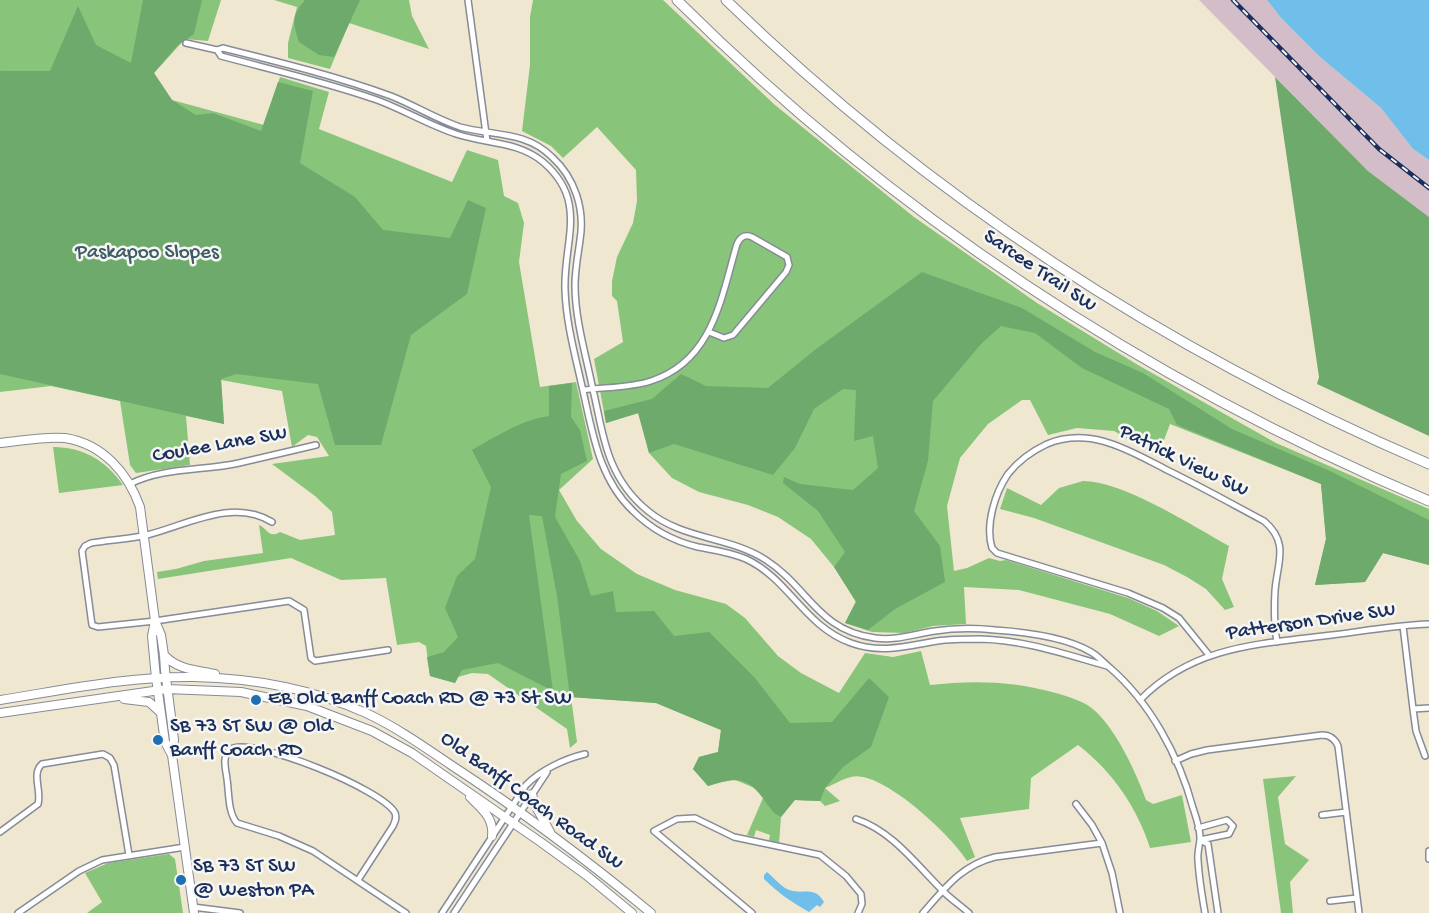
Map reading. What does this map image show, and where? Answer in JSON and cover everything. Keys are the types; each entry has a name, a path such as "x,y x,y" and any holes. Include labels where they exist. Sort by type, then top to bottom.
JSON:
{"highway":[{"name":"Sarcee Trail SW","path":"677,0 783,99 862,165 976,252 1047,300 1137,356 1241,413 1342,463 1429,501"},
{"name":"Sarcee Trail SW","path":"726,0 815,83 876,133 962,200 1114,303 1203,355 1304,407 1429,464"}],"main road":[{"path":"0,443 65,438 90,445 121,470 130,484 140,507 155,621 152,636 157,690 165,742 172,755"},
{"path":"155,621 162,635 165,655 174,740 172,755 194,910"},
{"path":"165,655 178,666 243,680"},
{"name":"Old Banff Coach Road SW","path":"0,699 156,678 195,677 243,680 305,692 370,715 403,732 520,811 651,913"},
{"name":"Old Banff Coach Road SW","path":"0,713 167,689 242,693 314,708 350,721 393,741 586,875 632,913"},
{"path":"96,699 145,700 154,705 161,718"},
{"path":"454,782 487,815 492,826 492,836"},
{"path":"532,794 553,836"}],"street":[{"path":"468,0 487,141"},
{"path":"186,43 217,50 223,48 337,77 408,103 457,126 511,135 541,147 561,166 575,190 580,207 582,224 575,284 578,322 610,460 635,499 656,517 676,529 744,548 777,567 811,604 834,624 856,634 887,639 950,630 986,629 1018,632 1080,647 1094,653 1125,681 1140,700 1158,727 1175,761 1192,802 1198,828 1200,840 1197,855 1205,913"},
{"path":"217,50 221,56 334,86 389,105 452,133 512,146 534,155 552,171 566,194 570,210 572,226 565,284 568,323 600,460 610,483 628,506 646,523 670,537 691,545 740,557 772,576 819,625 837,637 862,646 896,649 947,640 997,640 1046,648 1108,666"},
{"path":"334,86 337,77"},
{"path":"566,194 575,190"},
{"path":"583,390 641,384 662,377 686,362 709,332 737,244 742,238 752,237 786,257 789,265 786,272 733,335 724,338 709,332"},
{"path":"565,284 575,284"},
{"name":"Patrick View SW","path":"1209,655 1179,618 1163,608 1128,593 997,553 992,548 990,535 995,501 1005,480 1016,465 1032,452 1054,441 1071,438 1095,439 1136,454 1264,521 1273,530 1281,548 1275,590 1277,642"},
{"name":"Coulee Lane SW","path":"130,484 145,476 239,463 316,445"},
{"path":"628,506 635,499"},
{"path":"272,522 258,514 242,512 191,519 144,536 91,543 85,546 82,551 92,625 98,627 155,621 289,601 304,610 311,658 315,661 388,650"},
{"path":"740,557 744,548"},
{"name":"Patterson Drive SW","path":"1140,700 1165,678 1209,655 1238,647 1429,624"},
{"path":"1403,626 1416,731 1425,756"},
{"path":"1413,709 1429,708"},
{"path":"1175,761 1207,750 1327,735 1334,739 1338,746 1359,913"},
{"path":"358,880 394,824 395,813 390,808 353,784 309,764 239,747 228,751 225,759 232,815 235,822 241,826 267,832 300,844 329,860 358,880 406,913"},
{"path":"0,832 38,804 40,796 36,774 38,767 42,764 103,754 110,758 114,765 129,855"},
{"path":"442,913 511,806 532,779 562,761 585,754"},
{"path":"453,913 547,771"},
{"path":"1076,804 1102,843 1112,873 1120,913"},
{"path":"1322,815 1346,812"},
{"path":"752,913 654,831 677,819 695,818 734,837 820,855 846,876 861,894 862,904 858,913"},
{"path":"856,819 881,830 969,913"},
{"path":"1198,828 1227,820 1233,826 1229,834 1200,840"},
{"path":"1200,840 1208,844 1218,913"},
{"path":"924,913 942,890 962,871 987,859 1102,843"},
{"path":"18,913 79,871 102,860 185,847"},
{"path":"1429,851 1429,859"},
{"path":"1330,902 1357,898"},
{"path":"194,910 240,913"}],"shaded area":[{"path":"1199,0 1267,0 1282,19 1320,57 1381,108 1413,149 1429,160 1429,217 1368,171"}],"green space":[{"path":"0,0 221,0 208,41 185,39 154,73 172,100 264,125 280,77 329,92 319,129 452,182 467,150 498,160 504,196 518,203 524,223 519,262 540,387 576,382 593,459 559,490 577,521 601,549 637,574 675,590 726,604 745,618 778,656 801,673 839,693 865,653 893,657 921,651 930,685 962,682 1009,684 1040,689 1081,702 1090,707 1110,728 1131,764 1146,800 1153,804 1182,795 1191,842 1150,848 1138,818 1122,791 1102,766 1078,745 1031,778 1029,809 960,818 975,857 967,861 947,836 915,807 880,783 864,777 851,777 825,788 840,801 825,806 820,801 794,800 781,817 779,844 769,840 770,835 756,830 754,837 747,835 763,798 757,789 733,779 708,786 693,769 699,757 718,752 721,730 656,703 571,697 577,742 570,748 567,729 488,674 472,673 458,677 455,683 430,676 426,646 419,642 397,645 386,578 341,580 291,558 158,579 157,572 204,561 263,553 259,525 271,534 280,532 300,540 335,535 332,512 315,496 272,464 329,456 317,437 308,435 292,447 282,391 221,380 224,424 186,416 190,465 136,473 130,465 120,401 51,386 0,392"},
{"name":"Paskapoo Slopes","path":"143,0 202,0 194,34 178,45 154,73 172,100 196,115 213,113 261,131 278,82 313,91 300,163 355,197 383,230 450,238 468,200 486,208 467,294 411,335 381,445 335,445 318,384 236,374 221,379 224,424 0,374 0,70 50,71 78,6 96,45 131,63"},
{"path":"274,0 409,0 412,16 429,49 349,23 330,69 288,58 288,43 297,7"},
{"path":"305,0 360,0 334,57 319,55 299,42 294,20"},
{"path":"533,0 663,0 775,105 914,217 1037,303 1138,365 1276,443 1429,509 1429,565 1383,553 1365,582 1315,585 1326,539 1321,484 1170,424 1158,456 1114,431 1077,428 1048,435 1030,400 1022,400 988,424 960,458 947,506 954,571 989,558 1006,560 1128,598 1157,611 1179,626 1159,636 1110,614 1019,590 964,587 966,624 933,626 905,633 872,632 845,623 856,601 834,567 811,539 778,517 748,505 699,492 672,478 649,453 639,413 606,423 594,359 623,342 617,301 612,296 612,281 617,257 633,223 637,201 636,170 597,127 563,158 551,146 522,131 530,65 530,17"},
{"path":"1275,77 1368,171 1429,217 1429,436 1317,384 1319,377"},
{"path":"922,272 1022,308 1095,352 1143,373 1232,429 1330,471 1429,520 1429,565 1383,553 1365,582 1315,585 1326,539 1321,484 1177,425 1169,409 1082,368 1035,333 1001,326 981,344 933,401 928,461 914,511 940,546 945,582 895,609 868,630 845,623 856,602 834,567 845,552 818,511 783,483 784,477 800,484 853,490 878,468 873,436 854,441 856,390 843,389 814,409 795,448 773,475 674,444 649,453 638,413 606,423 604,411 652,399 681,374 706,386 768,388 816,349"},
{"path":"572,383 571,417 580,430 587,461 561,474 555,517 580,561 591,596 613,591 616,612 654,611 674,636 709,632 755,678 790,723 832,722 869,678 889,697 871,747 843,767 825,788 820,801 795,800 781,817 773,812 754,788 748,784 735,780 708,786 693,769 699,757 718,752 721,730 656,703 570,697 557,596 542,516 529,515 553,691 498,663 462,670 455,683 430,676 427,657 444,652 458,637 445,608 457,576 475,559 491,487 472,450 519,425 549,416 549,386"},
{"path":"53,447 75,450 93,457 102,462 123,485 59,493"},
{"path":"1083,481 1118,488 1137,496 1229,546 1222,579 1234,607 1225,610 1206,589 1164,565 1034,518 1000,509 1007,488 1041,505 1059,488"},
{"path":"1296,776 1278,797 1285,844 1309,860 1290,882 1293,913 1281,913 1263,779"},
{"path":"169,854 175,859 183,913 87,913 102,902 85,873 108,863"}],"water":[{"path":"1267,0 1429,0 1429,160 1413,149 1381,108 1320,57 1282,19"},
{"path":"767,872 785,888 816,893 824,902 820,907 817,905 809,912 769,884 764,879"}],"railway":[{"path":"1233,0 1379,149 1429,188"}],"place":[{"name":"EB Old Banff Coach RD @ 73 St SW","path":"256,700"},
{"name":"SB 73 ST SW @ Old Banff Coach RD","path":"158,740"},
{"name":"SB 73 ST SW @ Weston PA","path":"181,880"}]}
